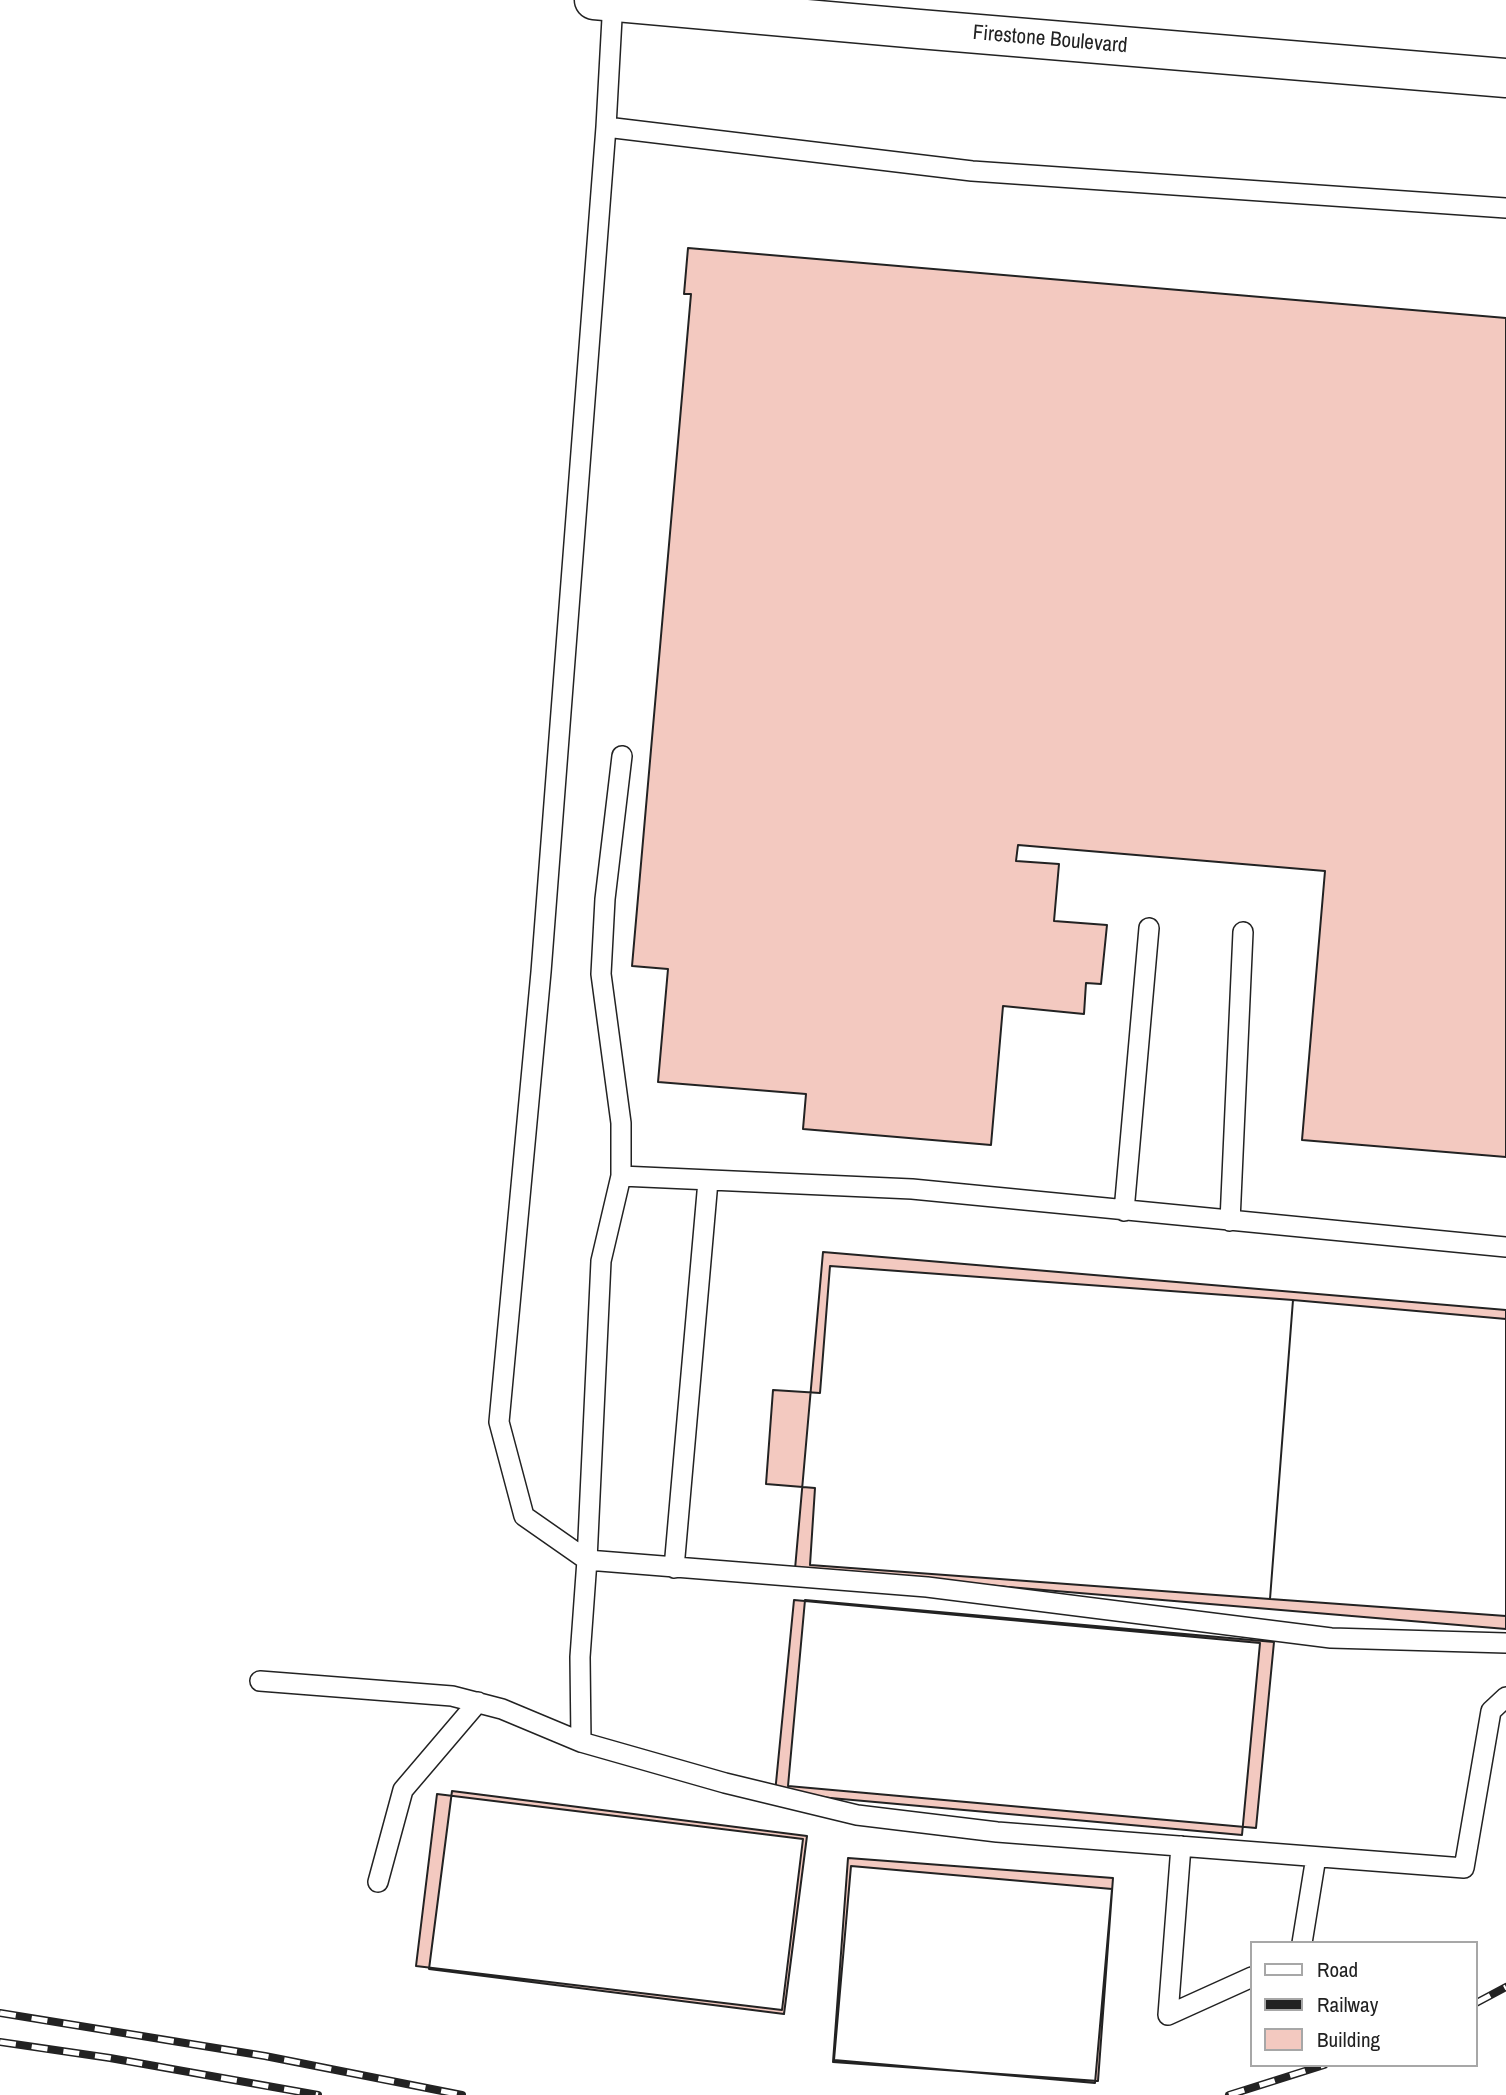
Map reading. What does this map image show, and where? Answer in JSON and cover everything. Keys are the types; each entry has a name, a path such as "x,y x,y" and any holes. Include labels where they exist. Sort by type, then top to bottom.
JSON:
{"main road":[{"name":"Firestone Boulevard","path":"606,1 1506,78"}],"lane":[{"path":"606,1 606,127 541,972 499,1422 524,1516 587,1560 927,1587 1331,1638 1506,1643"},
{"path":"606,127 972,172 1506,208"},
{"path":"581,1742 580,1657 601,1261 621,1176 621,1122 601,974 605,899 622,756"},
{"path":"1124,1211 1149,928"},
{"path":"1230,1222 1243,932"},
{"path":"621,1176 912,1189 1506,1247"},
{"path":"674,1569 708,1181"},
{"path":"260,1681 452,1696 502,1709 581,1742 725,1783 857,1815 997,1832 1464,1868 1491,1711 1506,1697"},
{"path":"378,1882 403,1790 478,1702"},
{"path":"1181,1846 1168,2015 1250,1978"},
{"path":"1302,1941 1316,1857"}],"building":[{"path":"688,248 1506,318 1506,1157 1302,1140 1325,871 1018,845 1016,861 1059,864 1054,921 1107,925 1101,984 1086,983 1084,1014 1003,1006 991,1145 803,1129 806,1094 658,1082 668,969 632,966 691,294 684,294"},
{"path":"823,1252 1506,1310 1506,1629 795,1569"},
{"path":"830,1266 1293,1300 1270,1599 810,1565 815,1488 766,1484 773,1390 820,1393"},
{"path":"1293,1300 1506,1319 1506,1616 1270,1599"},
{"path":"794,1600 1260,1643 1242,1835 775,1793"},
{"path":"805,1600 1274,1642 1256,1828 788,1786"},
{"path":"452,1791 807,1836 784,2014 429,1969"},
{"path":"437,1794 803,1839 782,2010 416,1966"},
{"path":"848,1858 1113,1878 1098,2081 833,2062"},
{"path":"851,1866 1112,1889 1095,2083 834,2060"}],"railway":[{"path":"1478,2002 1506,1987"},
{"path":"0,2013 265,2056 462,2095"},
{"path":"0,2042 110,2058 318,2095"},
{"path":"1229,2095 1318,2067"}]}
